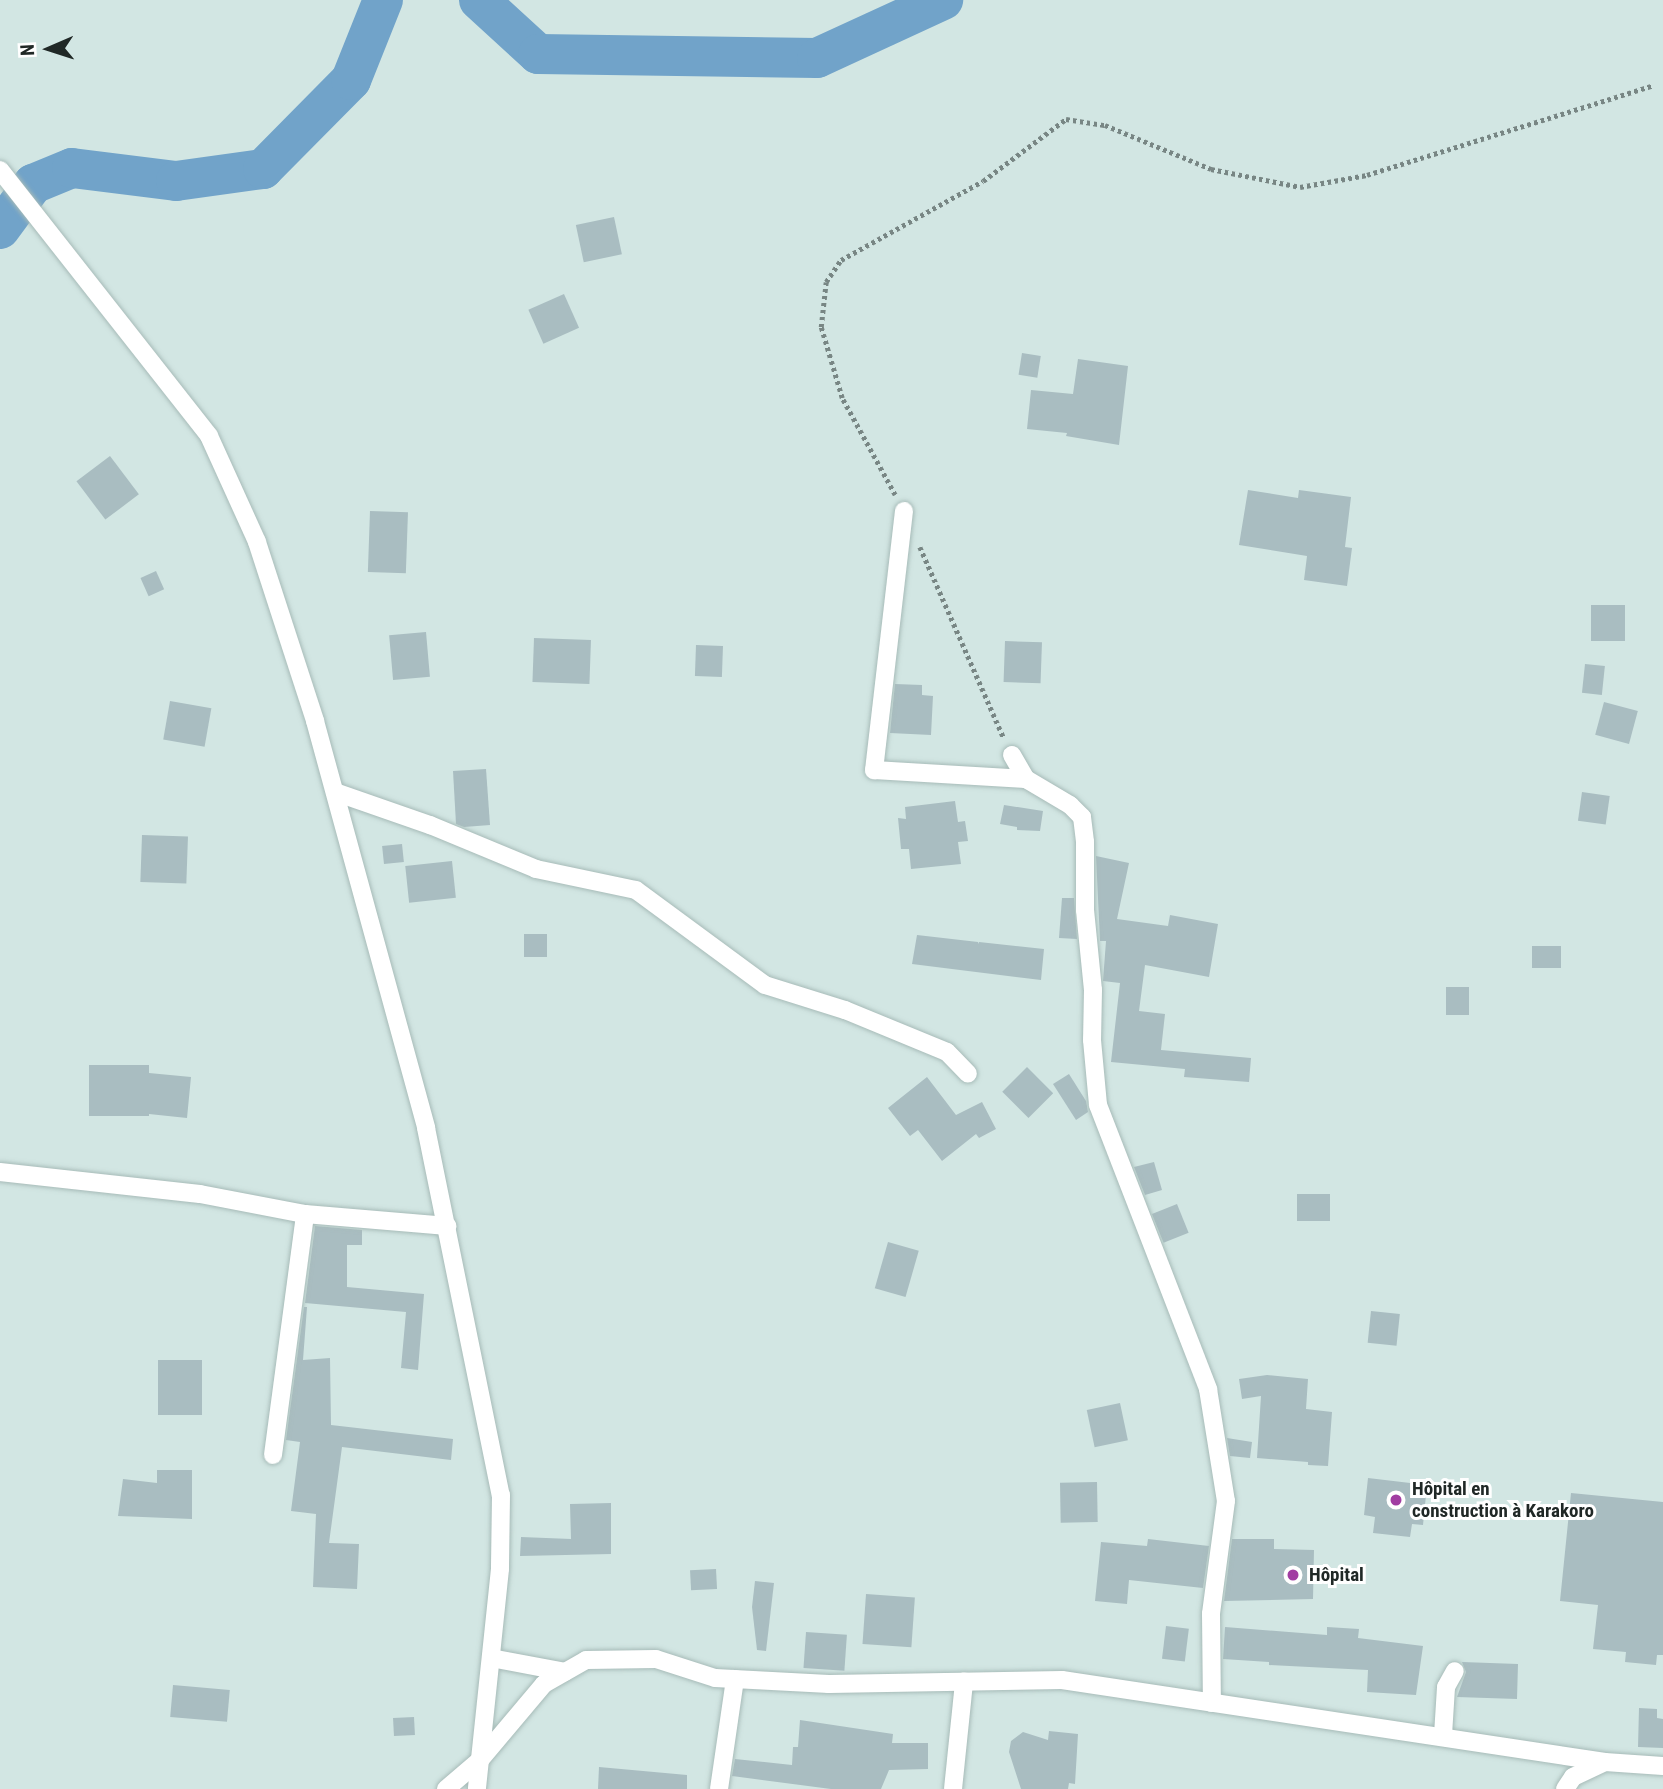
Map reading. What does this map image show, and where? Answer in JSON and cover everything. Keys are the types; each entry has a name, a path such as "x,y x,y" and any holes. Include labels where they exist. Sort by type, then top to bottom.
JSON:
{"street":[{"path":"0,170 209,436 257,542 335,792 426,1128 501,1495 500,1569 477,1789"},
{"path":"904,511 874,770 1026,779 1070,805 1082,817 1086,842 1084,910 1093,990 1093,1040 1098,1105 1208,1389 1226,1500 1211,1614 1212,1703"},
{"path":"1012,755 1026,779"},
{"path":"335,792 430,825 536,869 636,890 765,985 845,1010 947,1052 968,1074"},
{"path":"0,1172 200,1194 305,1214 447,1226"},
{"path":"272,1455 305,1214"},
{"path":"491,1658 565,1672"},
{"path":"446,1789 480,1760 544,1684 586,1660 656,1659 715,1678 829,1684 1062,1681 1443,1735 1605,1762 1663,1766"},
{"path":"1443,1735 1446,1687 1455,1671"},
{"path":"719,1789 736,1679"},
{"path":"953,1789 964,1682"},
{"path":"1565,1789 1573,1777 1605,1762"}],"path":[{"path":"1012,755 904,511 842,398 821,327 825,282 841,260 983,181 1066,119 1105,125 1211,169 1300,187 1367,175 1651,86"}],"building":[{"path":"614,217 622,254 584,262 576,225"},
{"path":"564,294 579,328 543,344 528,310"},
{"path":"1022,353 1041,356 1037,378 1019,375"},
{"path":"1078,359 1128,366 1119,445 1066,436 1067,433 1027,429 1031,390 1073,394"},
{"path":"110,456 139,494 105,520 76,481"},
{"path":"1248,490 1298,498 1299,490 1351,497 1345,547 1352,548 1347,586 1304,580 1307,556 1239,545"},
{"path":"370,511 408,512 406,573 368,572"},
{"path":"156,571 164,589 149,596 140,578"},
{"path":"1591,605 1625,605 1625,641 1591,641"},
{"path":"426,632 430,677 393,680 389,635"},
{"path":"534,638 591,640 589,684 532,682"},
{"path":"1005,641 1042,642 1041,683 1004,682"},
{"path":"696,645 723,646 722,677 695,676"},
{"path":"1585,664 1605,666 1602,695 1582,693"},
{"path":"895,684 922,685 922,695 933,696 931,735 890,733"},
{"path":"170,701 211,708 205,747 163,739"},
{"path":"1604,702 1638,711 1629,744 1595,735"},
{"path":"486,769 490,825 464,827 456,824 453,771"},
{"path":"1582,792 1610,796 1606,825 1578,821"},
{"path":"955,801 958,822 965,821 968,841 958,842 961,864 911,869 909,849 901,849 898,818 906,819 905,807"},
{"path":"1004,805 1043,811 1040,831 1017,830 1017,827 1000,824"},
{"path":"142,835 188,837 186,884 140,882"},
{"path":"402,844 404,862 384,864 382,846"},
{"path":"1096,856 1129,863 1117,919 1168,926 1170,915 1218,924 1209,977 1145,965 1139,1011 1165,1014 1161,1050 1251,1058 1249,1082 1184,1077 1185,1069 1111,1062 1120,983 1103,981 1106,941 1100,941"},
{"path":"452,861 456,898 409,903 405,866"},
{"path":"1062,898 1074,898 1077,939 1059,938"},
{"path":"524,934 547,934 547,957 524,957"},
{"path":"917,935 979,944 1044,949 1041,980 912,964"},
{"path":"1532,946 1561,946 1561,968 1532,968"},
{"path":"1446,987 1469,987 1469,1015 1446,1015"},
{"path":"89,1065 149,1065 149,1073 191,1077 187,1118 149,1114 89,1116"},
{"path":"1027,1067 1053,1093 1028,1118 1002,1092"},
{"path":"1069,1074 1086,1101 1088,1112 1076,1120 1053,1084"},
{"path":"927,1077 956,1115 982,1102 996,1129 979,1138 976,1134 942,1161 918,1130 910,1136 888,1108"},
{"path":"1154,1162 1162,1190 1145,1195 1134,1167"},
{"path":"1297,1194 1330,1194 1330,1221 1297,1221"},
{"path":"1177,1204 1189,1233 1164,1243 1152,1214"},
{"path":"315,1226 362,1230 362,1245 347,1245 347,1287 424,1294 418,1370 401,1368 406,1312 305,1303"},
{"path":"888,1242 919,1251 906,1297 875,1288"},
{"path":"304,1307 307,1307 303,1360 330,1358 331,1425 453,1439 451,1460 342,1447 329,1543 359,1544 357,1589 313,1587 316,1514 291,1511 300,1442 286,1440"},
{"path":"1371,1311 1400,1314 1396,1346 1368,1343"},
{"path":"158,1360 202,1360 202,1415 158,1415"},
{"path":"1267,1375 1308,1379 1306,1409 1332,1412 1328,1466 1257,1458 1261,1396 1242,1399 1239,1379"},
{"path":"1120,1403 1128,1440 1095,1447 1087,1410"},
{"path":"1227,1438 1252,1442 1250,1458 1230,1456"},
{"path":"157,1470 192,1470 192,1519 118,1516 123,1479 157,1483"},
{"name":"Hôpital en construction à Karakoro","path":"1368,1478 1427,1485 1423,1525 1412,1524 1410,1537 1373,1533 1375,1517 1364,1515"},
{"path":"1097,1482 1098,1522 1061,1523 1060,1483"},
{"path":"1571,1493 1663,1502 1663,1655 1657,1655 1656,1665 1625,1662 1626,1652 1593,1649 1598,1605 1560,1601"},
{"path":"611,1503 611,1554 520,1556 521,1537 571,1539 570,1504"},
{"path":"1148,1539 1209,1546 1203,1588 1129,1580 1127,1604 1095,1601 1101,1542 1147,1546"},
{"path":"1232,1539 1274,1539 1274,1549 1314,1550 1313,1599 1224,1601"},
{"path":"716,1569 717,1589 691,1590 690,1570"},
{"path":"755,1581 774,1583 766,1651 757,1650 752,1607"},
{"path":"866,1594 915,1597 911,1647 863,1644"},
{"path":"1166,1626 1189,1629 1185,1662 1162,1659"},
{"path":"1225,1627 1327,1635 1327,1627 1359,1629 1358,1638 1423,1646 1416,1695 1367,1692 1368,1670 1269,1665 1269,1662 1223,1659"},
{"path":"806,1632 847,1635 844,1671 803,1668"},
{"path":"1462,1662 1518,1664 1517,1699 1457,1697 1466,1672"},
{"path":"173,1685 230,1690 227,1722 170,1717"},
{"path":"1639,1708 1657,1709 1657,1718 1663,1719 1663,1748 1638,1747"},
{"path":"414,1717 415,1735 394,1736 393,1718"},
{"path":"800,1720 893,1734 892,1743 928,1743 928,1769 889,1770 881,1789 831,1789 732,1776 735,1759 792,1765 793,1747 798,1747"},
{"path":"1049,1731 1078,1734 1075,1784 1069,1783 1068,1789 1021,1789 1009,1752 1011,1741 1023,1732 1048,1740"},
{"path":"599,1767 687,1775 687,1789 598,1789"}],"waterway":[{"path":"0,229 33,184 72,168 176,181 263,169 351,80 383,0"},
{"path":"479,0 538,54 817,58 943,0"}],"place":[{"name":"Hôpital en construction à Karakoro","path":"1396,1500"},
{"name":"Hôpital","path":"1293,1575"}]}
